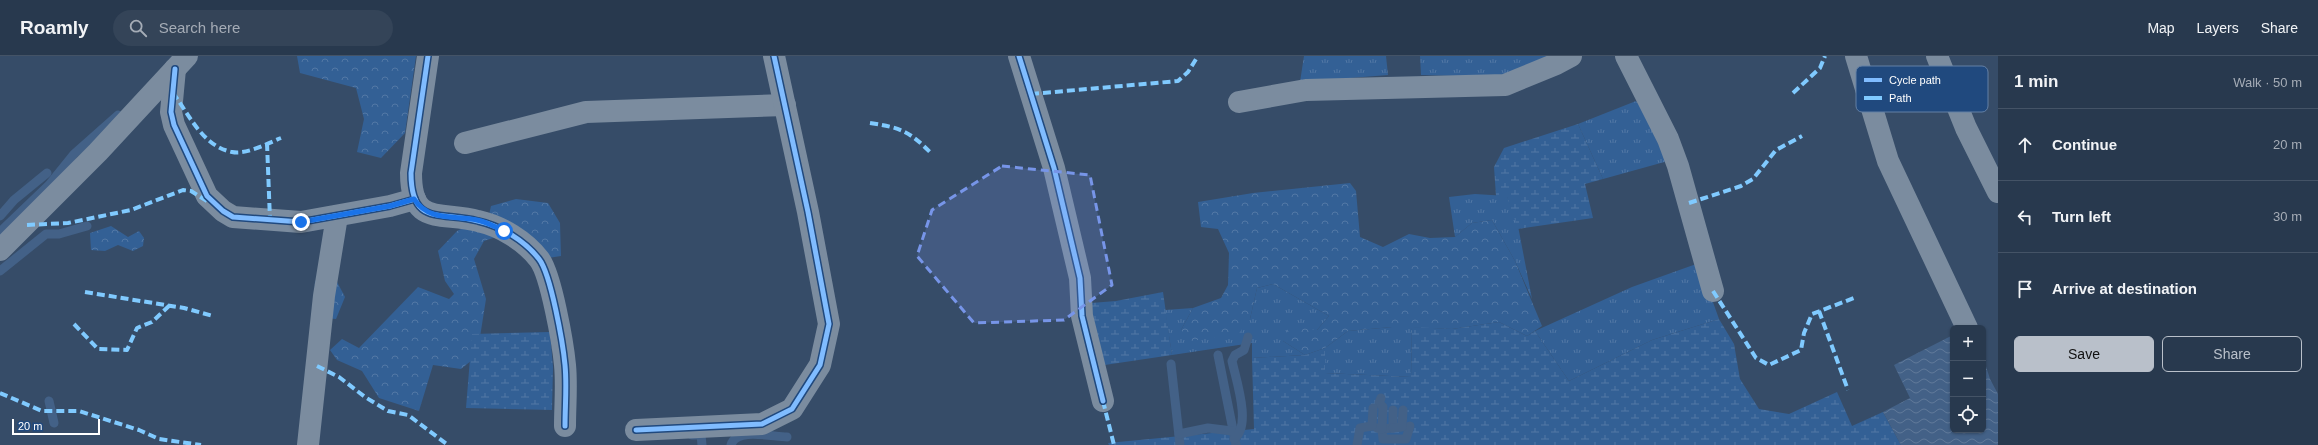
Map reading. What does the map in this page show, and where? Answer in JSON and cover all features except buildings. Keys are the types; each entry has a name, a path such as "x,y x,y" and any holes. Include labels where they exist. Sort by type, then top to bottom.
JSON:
{"street":[{"path":"428,56 412,173 411,192 414,199 422,208 436,216 477,220 504,231 540,259 548,275 565,365 565,426"},
{"path":"636,430 762,424 792,409 820,365 829,324 817,254 774,56"},
{"path":"1019,56 1054,168 1080,278 1082,316 1103,401"},
{"path":"1239,102 1306,90 1505,85 1556,64 1571,56"},
{"path":"1626,56 1668,139 1678,166 1713,291"},
{"path":"1856,56 1859,66"},
{"path":"1937,56 1941,66"},
{"path":"181,63 171,112 174,125 207,196 214,204 234,217 301,222 390,206 414,199"},
{"path":"0,250 98,152 181,63"},
{"path":"465,143 586,112 785,105"},
{"path":"1873,112 1888,161 1966,325"},
{"path":"1960,112 1998,192"},
{"path":"308,445 324,296 337,216"}],"highlighted area":[{"path":"1002,166 1090,175 1112,285 1064,320 974,323 917,256 932,210"}],"green space":[{"path":"297,56 416,56 405,133 381,158 357,152 364,119 356,88 300,73"},
{"path":"1304,56 1386,56 1388,75 1300,82"},
{"path":"1420,56 1558,56 1496,77 1421,75"},
{"path":"1636,101 1644,111 1668,161 1603,179 1578,124"},
{"path":"1578,124 1603,179 1585,184 1593,218 1518,229 1507,197 1496,196 1494,167 1504,148"},
{"path":"1350,183 1356,191 1360,237 1383,247 1409,234 1430,238 1455,237 1472,223 1492,220 1515,261 1542,326 1527,336 1499,322 1452,329 1392,327 1348,331 1325,348 1305,355 1283,341 1289,326 1317,330 1329,316 1273,284 1257,288 1250,319 1239,333 1192,341 1181,330 1193,308 1221,298 1228,285 1229,253 1218,229 1201,227 1198,202 1253,193"},
{"path":"1475,194 1507,196 1518,226 1532,299 1515,261 1492,220 1472,223 1455,237 1449,197"},
{"path":"516,199 548,203 560,223 561,256 548,258 496,237 484,241 474,259 486,299 477,356 461,369 433,365 419,411 379,398 362,371 337,360 330,350 342,339 359,348 418,287 449,299 454,294 445,281 438,251 457,231 489,215 491,206"},
{"path":"111,226 128,237 139,231 144,238 143,246 133,251 118,245 105,251 91,250 90,233"},
{"path":"1699,263 1719,319 1652,340 1569,381 1535,331 1632,287"},
{"path":"327,275 336,280 345,297 336,319 326,318 314,302 315,281"},
{"path":"1273,284 1329,316 1317,330 1283,341 1305,355 1252,358 1252,343 1172,355 1165,310 1193,308 1181,330 1250,319 1257,288"},
{"path":"1163,292 1172,355 1098,366 1091,303 1116,301"},
{"path":"1719,319 1734,344 1740,379 1759,409 1789,414 1837,392 1852,426 1883,412 1901,445 1109,445 1108,443 1254,429 1252,358 1305,355 1325,348 1325,373 1411,377 1412,327 1452,329 1499,322 1527,336 1535,331 1569,381 1652,340"},
{"path":"1392,327 1412,327 1411,377 1325,373 1325,348 1348,331"},
{"path":"550,332 553,367 552,410 466,408 472,334"}],"water":[{"path":"1950,337 1950,433 1986,433 1986,366 1990,379 1998,394 1998,445 1901,445 1883,412 1910,398 1894,365"}],"waterway":[{"path":"0,232 49,185 74,154 118,115"},
{"path":"0,216 14,200 47,173"},
{"path":"0,271 46,234 59,234 87,226"},
{"path":"1234,439 1239,433 1242,424 1242,414 1239,391 1232,361 1235,355 1244,350 1248,337"},
{"path":"1218,355 1236,445"},
{"path":"1171,364 1180,445"},
{"path":"1377,428 1382,429 1383,407 1379,403 1381,398"},
{"path":"49,401 54,423"},
{"path":"1357,445 1360,428 1372,426 1373,408"},
{"path":"1393,410 1393,428 1382,429 1383,439 1406,439 1410,426"},
{"path":"1393,428 1402,427 1403,410"},
{"path":"1179,434 1208,428 1232,431"},
{"path":"731,445 734,439 740,436 756,434 787,437"},
{"path":"692,435 701,435 702,445"}],"marked path":[{"path":"1031,94 1178,81 1188,72 1198,56"},
{"path":"1793,93 1820,68 1825,56"},
{"path":"173,93 197,128 212,143 222,149 232,152 244,152 281,138"},
{"path":"870,123 898,129 911,135 932,154"},
{"path":"1689,203 1741,186 1753,179 1776,150 1802,136"},
{"path":"267,143 270,220"},
{"path":"27,225 68,223 131,210 183,190 191,191 210,203"},
{"path":"1713,291 1756,358 1769,365 1801,350 1804,333 1812,314 1854,298"},
{"path":"85,292 184,308 213,316"},
{"path":"74,324 98,349 127,350 137,328 152,322 170,305"},
{"path":"1819,311 1848,390"},
{"path":"317,366 339,377 365,397 388,411 408,415 448,445"},
{"path":"0,393 42,411 79,411 139,430 159,439 201,445"},
{"path":"1103,401 1114,445"}],"cycle path":[{"path":"428,56 411,173 412,190 416,202 422,209 431,214 478,221 504,230 520,240 539,259 548,279 562,342 566,373 565,426"},
{"path":"636,430 762,424 792,409 820,365 829,324 808,212 774,56"},
{"path":"1019,56 1054,168 1080,278 1082,316 1103,401"},
{"path":"175,69 171,112 174,125 207,196 223,211 233,217 301,222 390,206 415,199"}],"route":[{"path":"301,222 319,220 390,206 414,199 427,212 436,216 477,220 504,231"}]}
